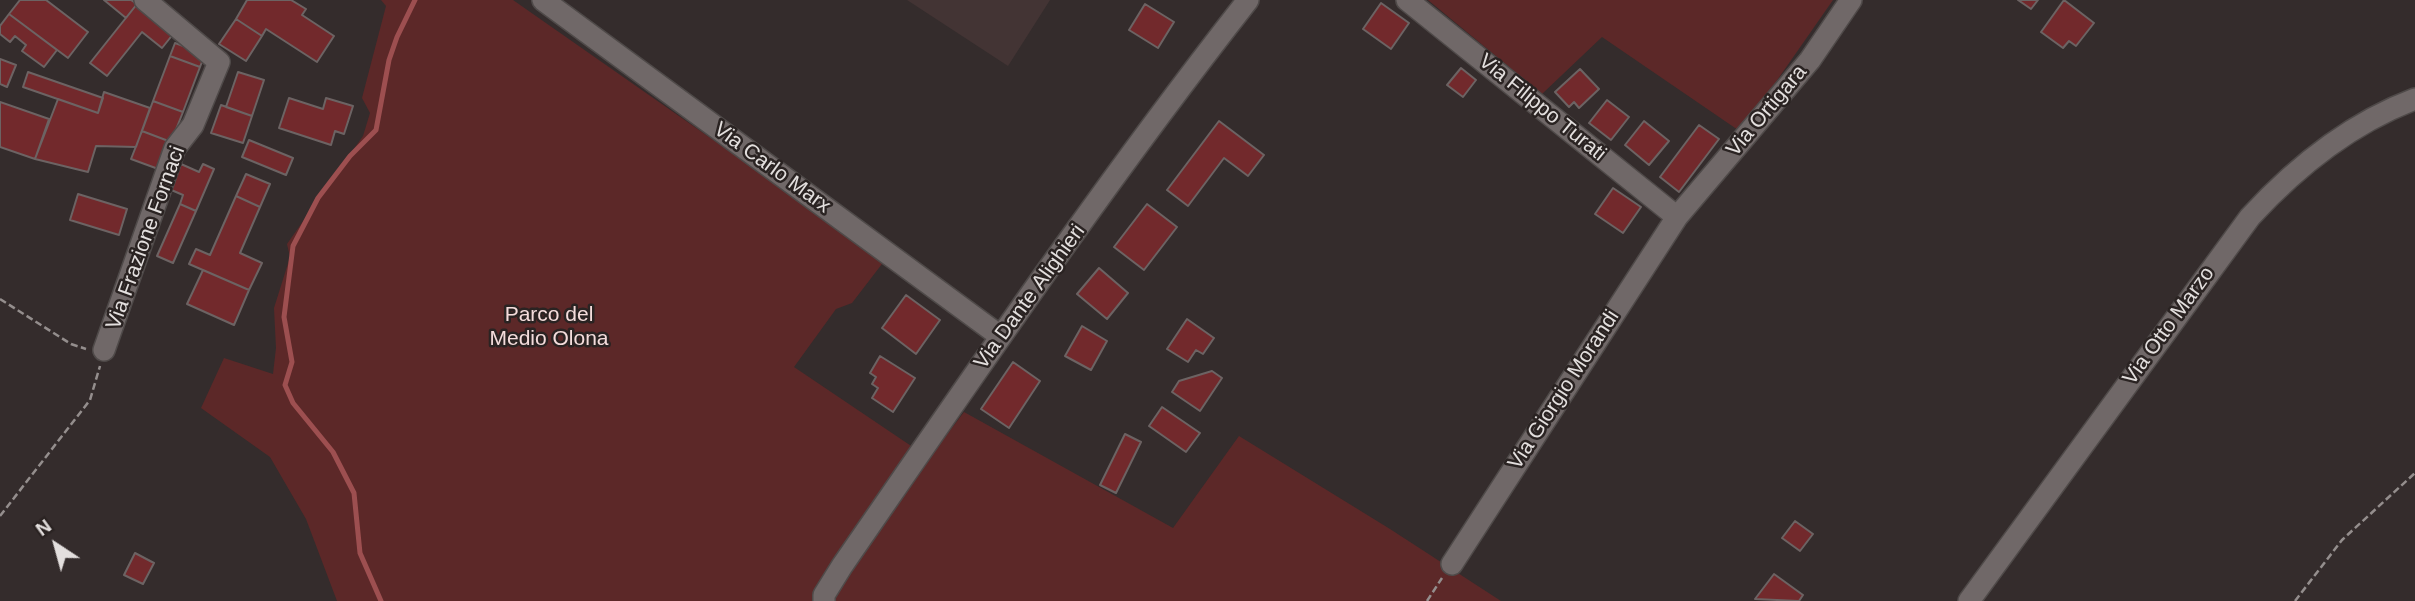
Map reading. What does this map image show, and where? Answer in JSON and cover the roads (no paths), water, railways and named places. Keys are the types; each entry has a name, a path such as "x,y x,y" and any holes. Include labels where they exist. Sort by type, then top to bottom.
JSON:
{"street":[{"name":"Via Frazione Fornaci","path":"104,350 175,148 193,125 219,62 145,0"},
{"name":"Via Carlo Marx","path":"543,0 1000,336"},
{"name":"Via Dante Alighieri","path":"824,601 824,595 842,566 1000,336 1248,0"},
{"name":"Via Filippo Turati","path":"1407,0 1676,217"},
{"name":"Via Ortigara","path":"1676,217 1810,60 1851,0"},
{"name":"Via Otto Marzo","path":"1969,601 2250,217 2289,178 2323,150 2379,116 2415,99"},
{"name":"Via Giorgio Morandi","path":"1452,564 1676,217"}],"waterway":[{"path":"381,601 360,553 354,493 333,452 293,403 285,385 292,362 284,317 293,246 318,198 350,156 376,130 389,60 415,0"}],"park label":[{"name":"Parco del Medio Olona","path":"549,327"}]}
